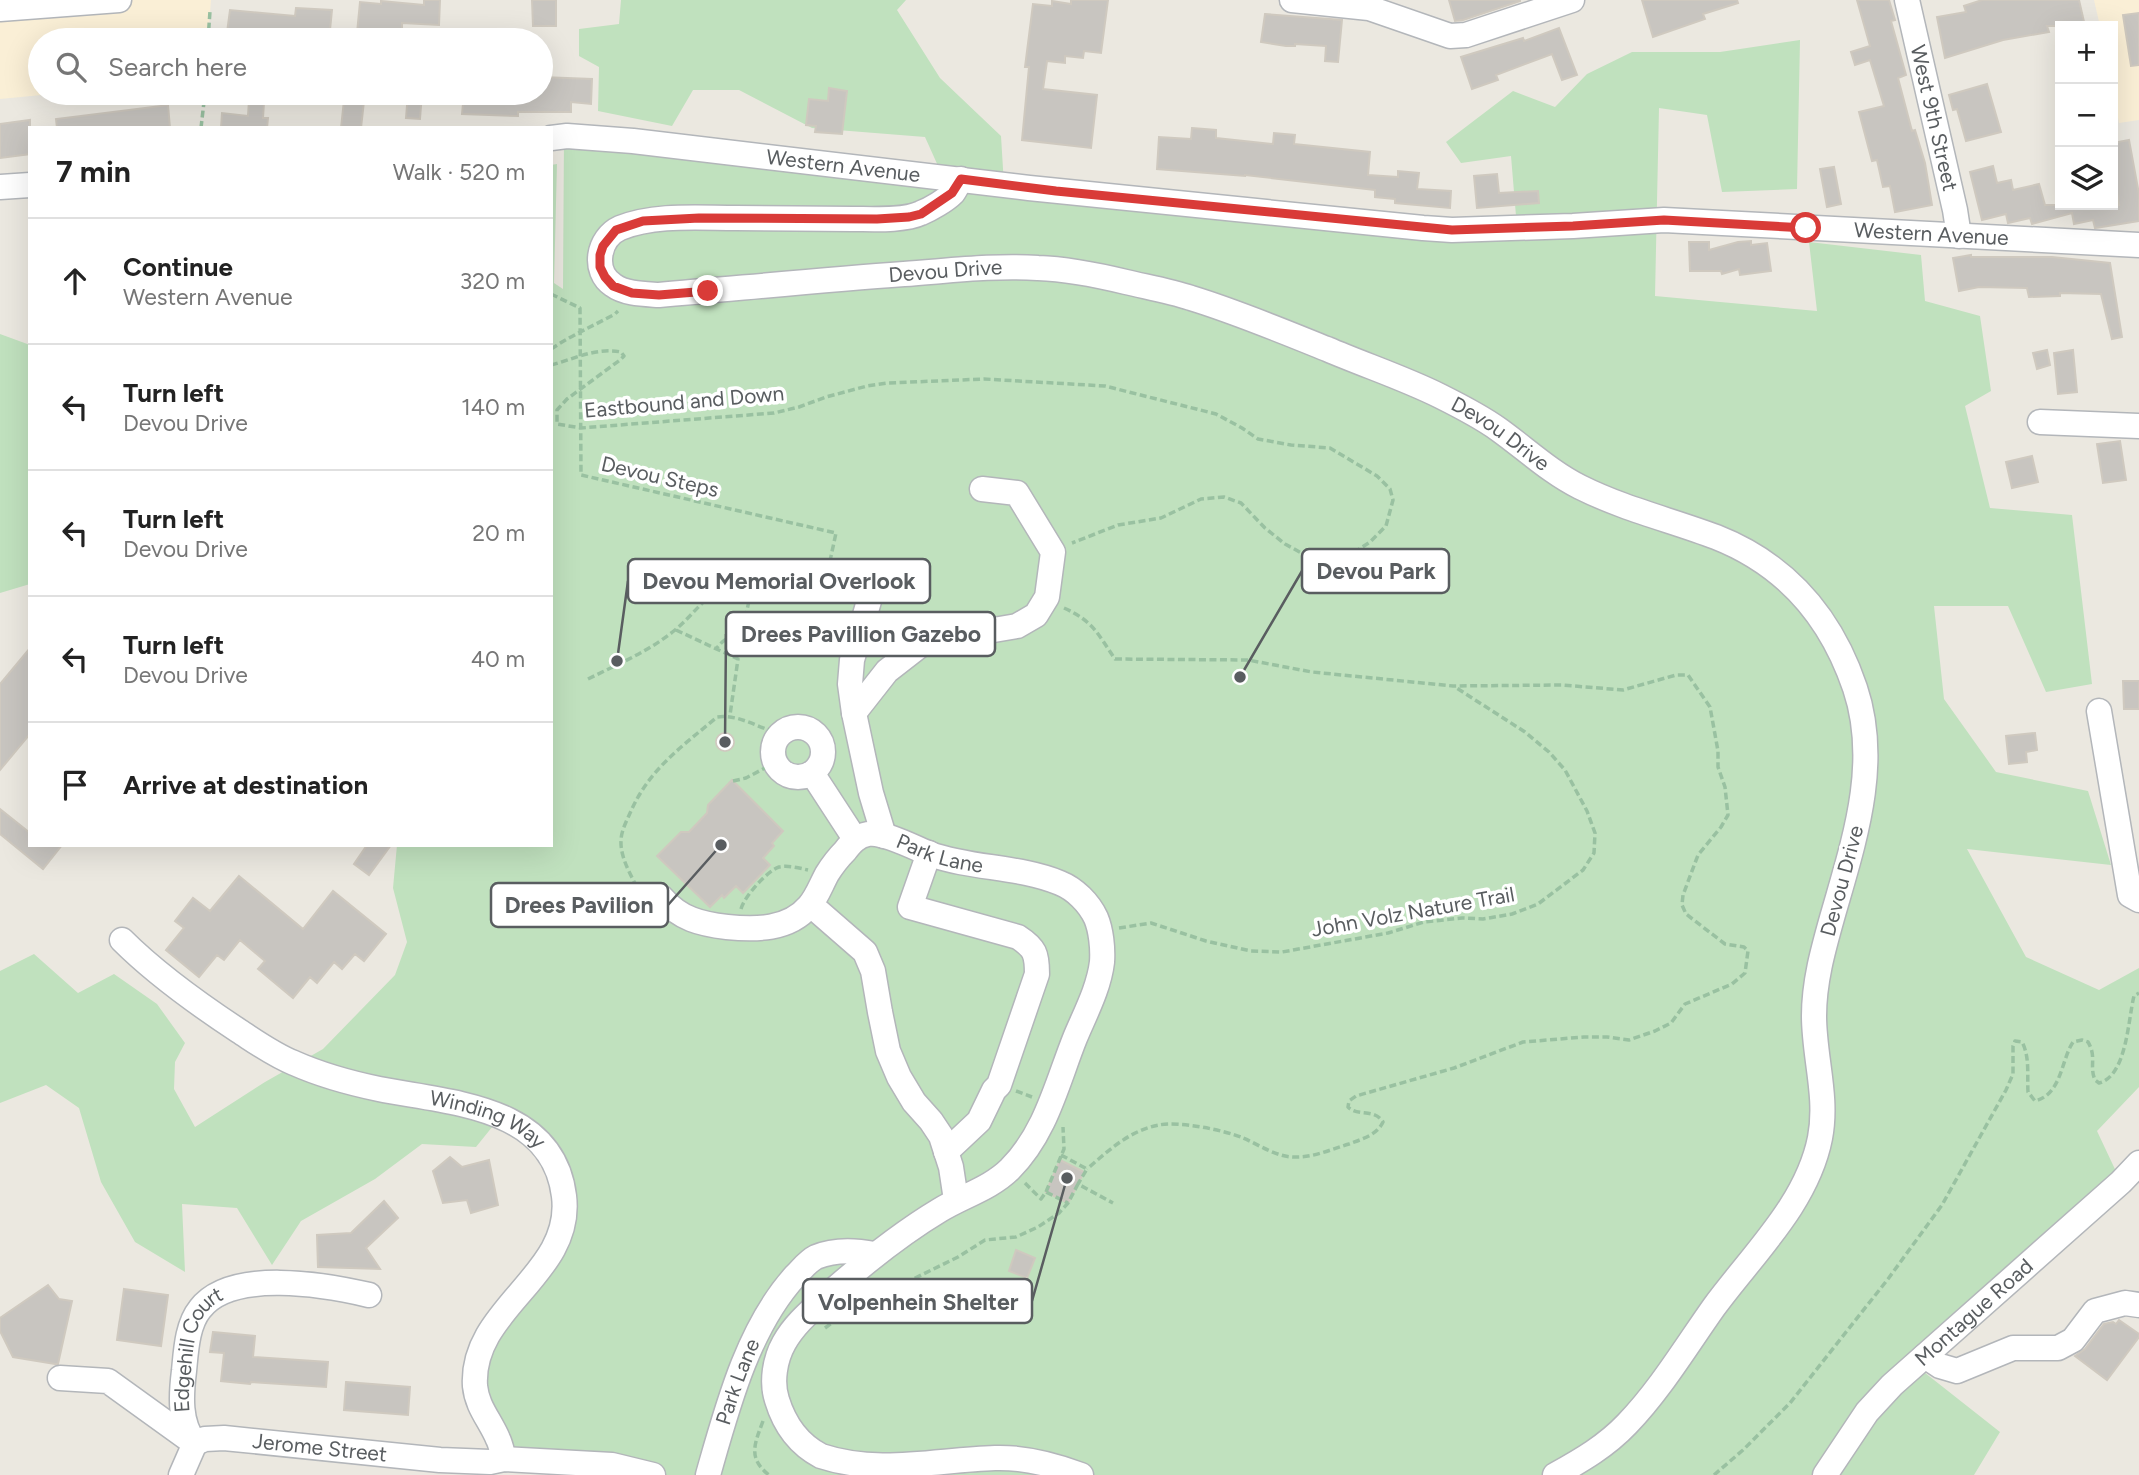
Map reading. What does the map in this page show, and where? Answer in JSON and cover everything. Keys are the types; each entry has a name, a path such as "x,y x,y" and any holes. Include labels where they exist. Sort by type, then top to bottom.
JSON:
{"street":[{"path":"0,9 119,0"},
{"path":"1293,0 1369,8 1450,36 1466,34 1572,0"},
{"name":"West 9th Street","path":"1907,0 1959,236"},
{"name":"Western Avenue","path":"553,138 567,136 633,141 1443,230 1664,220 2139,245"},
{"path":"632,293 613,286 600,267 603,246 616,230 643,221 699,218 909,217 921,214 952,193 961,179"},
{"path":"0,187 28,185"},
{"name":"Devou Drive","path":"632,293 659,295 982,268 1038,268 1088,273 1188,297 1433,392 1498,428 1574,485 1618,504 1716,537 1750,552 1782,575 1803,596 1827,627 1858,697 1866,769 1858,825 1817,978 1814,1017 1823,1097 1821,1136 1811,1168 1794,1202 1644,1405 1598,1450 1555,1475"},
{"path":"2040,422 2139,425"},
{"path":"854,713 887,671 923,643 948,635 1017,626 1036,615 1047,597 1053,552 1017,493 982,489"},
{"path":"871,594 852,660 850,684 854,713 884,836"},
{"path":"2099,711 2130,895 2139,900"},
{"path":"805,727 818,736 824,752 818,768 804,777 781,771 776,764 773,748 781,733 788,729 805,727"},
{"path":"655,900 702,924 750,929 776,926 796,919 811,905 828,872 855,839 812,773"},
{"name":"Park Lane","path":"708,1475 719,1436 759,1328 781,1292 815,1258 848,1250 874,1254 919,1222 956,1200 985,1187 1013,1166 1047,1114 1102,965 1102,948 1096,917 1078,894 1062,884 1036,876 963,863 884,836 870,833 855,839"},
{"path":"929,853 910,907 1018,937 1030,945 1037,958 1037,974 999,1085 979,1121 946,1152"},
{"path":"811,905 864,952 873,971 888,1051 914,1102 936,1129 951,1167 956,1200"},
{"name":"Winding Way","path":"122,940 142,960 208,1011 292,1062 338,1080 470,1105 501,1116 528,1132 547,1149 559,1172 565,1196 561,1230 551,1254 497,1319 483,1342 475,1383 481,1410 498,1438 504,1459"},
{"name":"Montague Road","path":"1825,1475 1867,1412 1892,1385 2139,1163"},
{"path":"874,1254 801,1320 779,1353 774,1393 788,1427 819,1455 854,1468 884,1471 996,1458 1035,1461 1081,1475"},
{"name":"Edgehill Court","path":"181,1475 195,1443 189,1436 183,1416 182,1393 187,1344 201,1307 213,1296 251,1284 305,1285 369,1295"},
{"path":"1925,1356 1940,1366 1957,1371 2013,1348 2058,1348 2073,1340 2095,1311 2125,1303 2139,1305"},
{"path":"60,1378 108,1381 195,1443"},
{"name":"Jerome Street","path":"195,1443 224,1437 438,1467 504,1459 612,1465 653,1475"}],"path":[{"path":"209,28 210,10"},
{"path":"201,126 204,105"},
{"path":"553,348 580,330 615,314 632,293"},
{"name":"Devou Steps","path":"553,295 580,307 580,475 836,533 825,584 871,594"},
{"name":"Eastbound and Down","path":"553,364 606,350 621,352 624,356 580,388 557,410 557,424 580,428 774,412 799,407 857,388 888,383 984,379 1105,386 1216,415 1258,439 1329,448 1377,476 1390,489 1393,500 1386,526 1370,542 1353,553 1330,559 1307,556 1285,544 1241,503 1224,497 1201,499 1161,518 1118,525 1088,535 1053,552"},
{"path":"588,679 638,656 676,630 710,595 724,587 736,585 748,593 749,601 741,637 730,636 716,649"},
{"name":"John Volz Nature Trail","path":"1036,615 1053,606 1078,614 1096,629 1115,659 1248,660 1312,672 1453,686 1562,685 1623,690 1676,675 1688,675 1710,707 1728,815 1698,855 1682,905 1686,914 1725,944 1744,947 1748,951 1745,973 1732,984 1685,1004 1671,1023 1655,1031 1629,1040 1584,1037 1523,1042 1454,1068 1356,1096 1349,1101 1348,1107 1352,1112 1374,1114 1380,1116 1383,1122 1380,1129 1363,1139 1314,1155 1297,1157 1279,1155 1240,1136 1210,1128 1160,1124 1129,1135 1087,1168"},
{"path":"676,630 738,659 730,715"},
{"name":"John Volz Nature Trail","path":"1116,928 1151,923 1206,942 1251,951 1282,953 1388,933 1423,922 1483,919 1512,914 1538,904 1583,870 1594,853 1595,833 1587,811 1565,770 1549,752 1482,703 1453,686"},
{"path":"655,900 635,882 620,842 638,795 653,772 717,717 730,715 766,730 781,733"},
{"path":"733,781 746,778 765,768"},
{"path":"744,917 741,906 745,898 758,881 778,867 812,871"},
{"path":"1714,1475 1790,1403 1888,1279 1942,1205 2006,1090 2012,1074 2015,1041 2022,1042 2028,1055 2028,1092 2035,1101 2050,1093 2073,1042 2088,1042 2094,1055 2092,1074 2099,1083 2106,1081 2116,1071 2129,1030 2134,996 2139,993"},
{"path":"821,1331 881,1286 905,1283 958,1257 985,1240 1016,1237 1059,1213 1068,1203 1087,1168 1061,1155"},
{"path":"1078,1184 1113,1203"},
{"path":"1029,1186 1041,1199 1046,1192 1068,1203"},
{"path":"765,1415 754,1451 757,1465 769,1475"}],"shaded area":[{"path":"119,0 211,0 209,28 28,28 28,96 0,99 0,9"},
{"path":"2094,0 2139,0 2139,120 2119,123 2118,21 2099,21"}],"green space":[{"path":"621,0 906,0 897,10 940,78 1001,136 1004,185 1517,228 1511,156 1461,163 1446,142 1513,91 1555,107 1587,74 1632,52 1720,52 1800,40 1797,189 1722,192 1707,115 1659,108 1655,296 1817,311 1809,242 1921,255 1925,301 1980,316 1991,391 1965,406 1990,508 2072,515 2092,684 2046,692 2008,606 1934,606 1944,699 1996,772 2088,791 2111,865 1967,849 2026,957 2099,990 2139,968 2139,1087 2097,1131 2121,1182 1915,1365 2000,1432 1974,1475 653,1475 504,1459 479,1352 551,1254 559,1172 501,1116 476,1147 422,1144 375,1179 301,1221 272,1265 237,1208 182,1204 185,1272 135,1242 101,1182 79,1108 46,1085 0,1103 0,971 34,954 78,993 114,974 157,1004 185,1043 175,1062 174,1089 195,1127 323,1049 395,975 407,942 393,888 397,847 553,847 553,165 557,164 554,283 563,289 564,137 943,177 925,137 812,128 739,90 693,90 672,126 598,111 599,67 579,56 579,29 619,24"},
{"path":"0,334 28,344 28,585 0,593"}],"building":[{"path":"424,0 440,0 439,25 402,23 402,28 357,28 360,2 424,5"},
{"path":"532,0 556,0 556,26 533,26"},
{"path":"1071,0 1108,0 1101,53 1084,51 1083,58 1065,56 1065,63 1047,61 1043,89 1097,95 1091,148 1022,140 1029,67 1025,67 1033,4 1052,6 1052,1 1071,4"},
{"path":"1449,0 1520,0 1520,1 1455,21"},
{"path":"1642,0 1737,0 1738,3 1703,14 1705,19 1653,37"},
{"path":"1857,0 1889,0 1895,20 1891,21 1906,75 1898,78 1912,131 1915,130 1925,163 1932,205 1895,212 1890,186 1883,187 1877,160 1872,161 1859,112 1884,106 1870,60 1855,65 1851,52 1870,46"},
{"path":"1982,0 2079,0 2084,21 2055,21 2055,26 2047,26 2049,32 2003,40 1945,58 1937,17 1966,12 1964,6"},
{"path":"296,8 332,10 330,28 228,28 230,10 295,16"},
{"path":"2139,13 2139,65 2131,66 2123,15"},
{"path":"1265,14 1342,20 1338,62 1325,61 1326,46 1286,46 1261,42"},
{"path":"1559,28 1577,75 1562,80 1552,54 1496,75 1498,80 1472,89 1461,57 1523,38 1524,41"},
{"path":"553,77 592,79 591,104 571,102 571,112 518,112 518,116 462,114 463,105 553,105"},
{"path":"1987,84 2001,132 1966,141 1957,109 1953,110 1949,95"},
{"path":"829,88 847,91 842,134 815,132 816,126 806,125 809,99 828,101"},
{"path":"168,105 170,126 57,126 56,119"},
{"path":"249,105 264,105 263,118 268,118 267,126 221,126 222,113 248,116"},
{"path":"343,105 364,105 361,126 341,126"},
{"path":"407,105 421,105 420,119 406,118"},
{"path":"30,120 28,154 0,158 0,124"},
{"path":"1192,128 1216,130 1216,138 1273,144 1274,133 1295,135 1294,144 1370,152 1368,175 1398,177 1398,171 1419,173 1417,189 1451,191 1450,208 1395,203 1395,199 1375,197 1375,190 1245,175 1157,169 1159,137 1191,139"},
{"path":"2129,140 2139,194 2139,221 2095,228 2093,220 2074,224 2072,213 2032,224 2030,218 2008,223 2006,214 1982,220 1970,172 1993,166 1997,183 2011,180 2013,190 2039,184 2045,205 2055,205 2055,210 2118,210 2118,142"},
{"path":"1834,167 1841,204 1827,207 1820,169"},
{"path":"1497,174 1499,193 1538,191 1539,203 1477,208 1474,176"},
{"path":"1751,241 1751,245 1767,243 1771,271 1740,275 1739,269 1722,274 1721,271 1690,271 1689,242 1709,242 1709,250"},
{"path":"1971,255 2052,257 2110,263 2122,337 2112,339 2101,294 2060,293 2060,296 2029,297 2027,288 1979,287 1959,291 1953,258"},
{"path":"2047,350 2050,365 2037,369 2033,353"},
{"path":"2073,350 2077,392 2058,394 2054,353"},
{"path":"2120,441 2126,480 2103,483 2097,444"},
{"path":"2032,456 2038,482 2012,488 2006,462"},
{"path":"28,650 28,736 0,770 0,684"},
{"path":"2123,681 2139,681 2139,709 2124,709"},
{"path":"725,733 733,738 734,742 729,750 725,751 717,746 716,742 721,734"},
{"path":"2035,733 2037,750 2026,752 2027,762 2009,764 2006,736"},
{"path":"732,780 783,831 763,858 770,865 743,893 736,886 710,907 657,856 681,832 689,832 707,813 708,805"},
{"path":"0,809 28,831 28,847 60,847 43,869 0,834"},
{"path":"366,847 390,847 369,875 354,864"},
{"path":"239,876 303,929 333,891 386,934 364,961 355,954 342,969 334,962 317,983 310,977 293,998 258,969 265,961 240,940 224,960 217,955 199,977 166,950 184,928 175,921 193,898 210,911"},
{"path":"450,1157 462,1167 489,1160 498,1205 471,1213 467,1200 443,1203 433,1171"},
{"path":"1060,1160 1084,1172 1068,1203 1046,1192"},
{"path":"384,1201 398,1218 366,1248 380,1269 318,1267 317,1235 351,1233"},
{"path":"1016,1250 1035,1258 1027,1278 1009,1271"},
{"path":"48,1285 59,1299 72,1301 58,1364 13,1357 0,1331 0,1318"},
{"path":"124,1289 168,1295 161,1346 117,1340"},
{"path":"2119,1320 2139,1334 2139,1337 2107,1380 2075,1356 2085,1349 2104,1324 2116,1324"},
{"path":"213,1332 255,1336 253,1357 328,1362 326,1387 221,1381 224,1353 210,1352"},
{"path":"346,1382 410,1387 408,1415 344,1410"}],"place":[{"name":"Devou Memorial Overlook","path":"617,661"},
{"name":"Devou Park","path":"1240,677"},
{"name":"Drees Pavillion Gazebo","path":"725,742"},
{"name":"Drees Pavilion","path":"721,845"},
{"name":"Volpenhein Shelter","path":"1067,1178"}],"route":[{"path":"708,291 659,295 632,293 613,286 600,267 603,246 616,230 643,221 699,218 909,217 921,214 952,193 961,179 1056,191 1452,230 1664,220 1806,228"}]}
